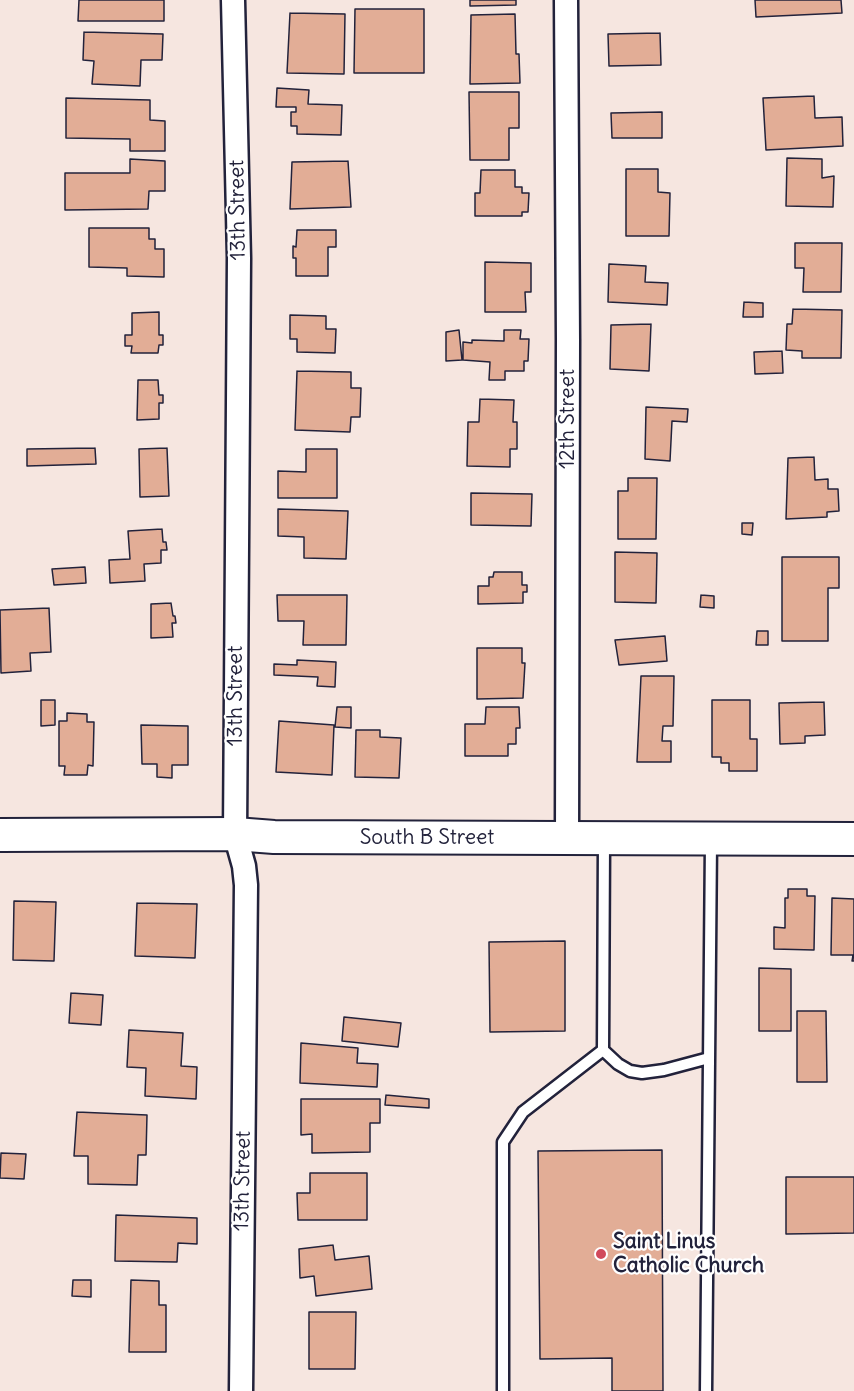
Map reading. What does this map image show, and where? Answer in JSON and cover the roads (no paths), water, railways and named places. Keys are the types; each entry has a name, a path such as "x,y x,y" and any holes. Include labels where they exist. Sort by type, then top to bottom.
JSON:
{"street":[{"name":"13th Street","path":"233,0 240,258 235,834 244,866 246,885 241,1391"},
{"name":"12th Street","path":"566,0 567,839"},
{"name":"South B Street","path":"0,835 235,834 274,837 854,839"}],"lane":[{"path":"604,839 603,1050 618,1064 630,1071 642,1072 664,1070 709,1058"},
{"path":"706,1391 711,839"},
{"path":"503,1391 503,1142 523,1112 603,1050"}],"place":[{"name":"Saint Linus Catholic Church","path":"601,1254"}]}
